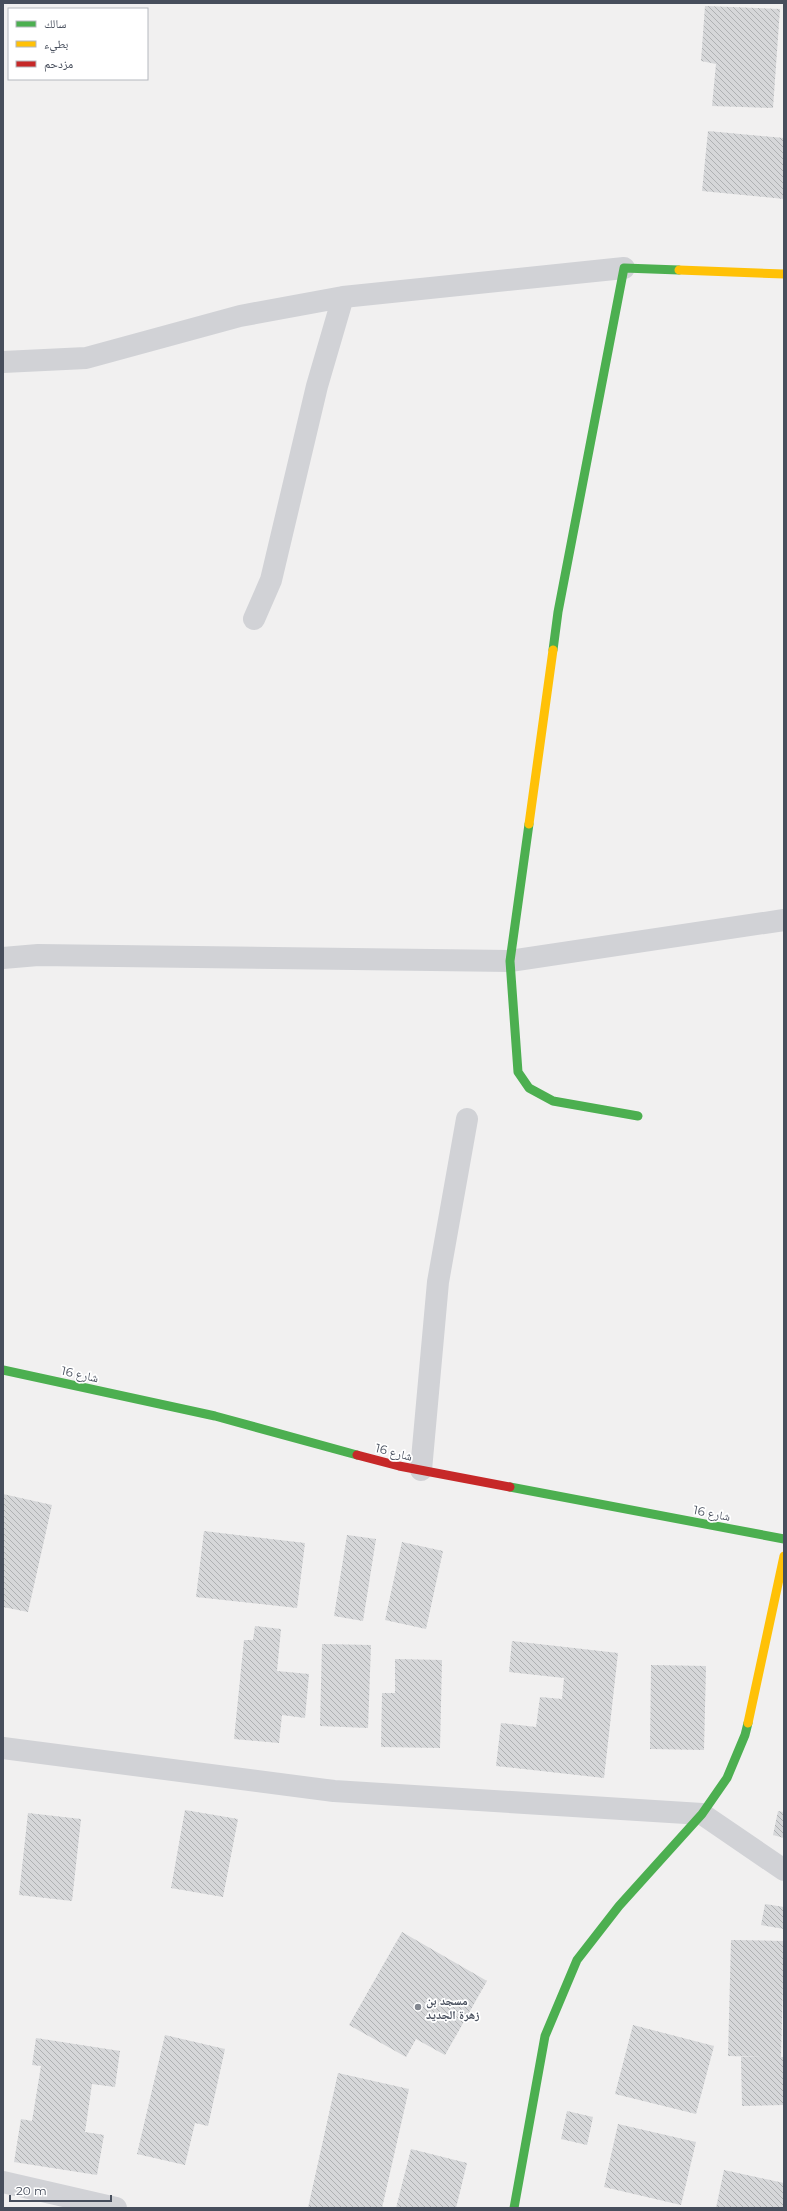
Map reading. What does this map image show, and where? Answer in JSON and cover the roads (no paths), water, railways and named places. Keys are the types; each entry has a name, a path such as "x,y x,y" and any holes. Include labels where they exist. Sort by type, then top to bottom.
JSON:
{"street":[{"path":"3,362 86,358 240,316 343,297 624,268 784,274"},
{"path":"624,268 558,612 510,961 518,1072 529,1088 553,1101 638,1116"},
{"path":"254,619 271,580 317,386 343,297"},
{"path":"3,958 38,955 510,961 784,920"},
{"path":"421,1470 438,1282 467,1120"},
{"name":"شارع 16","path":"3,1370 215,1416 399,1466 784,1539"},
{"path":"514,2208 545,2036 577,1960 619,1906 702,1814 727,1778 745,1735 784,1556"},
{"path":"3,1748 334,1791 702,1814 784,1870"},
{"path":"3,2182 116,2208"}],"place":[{"name":"مسجد بن زهرة الجديد","path":"418,2007"}]}
